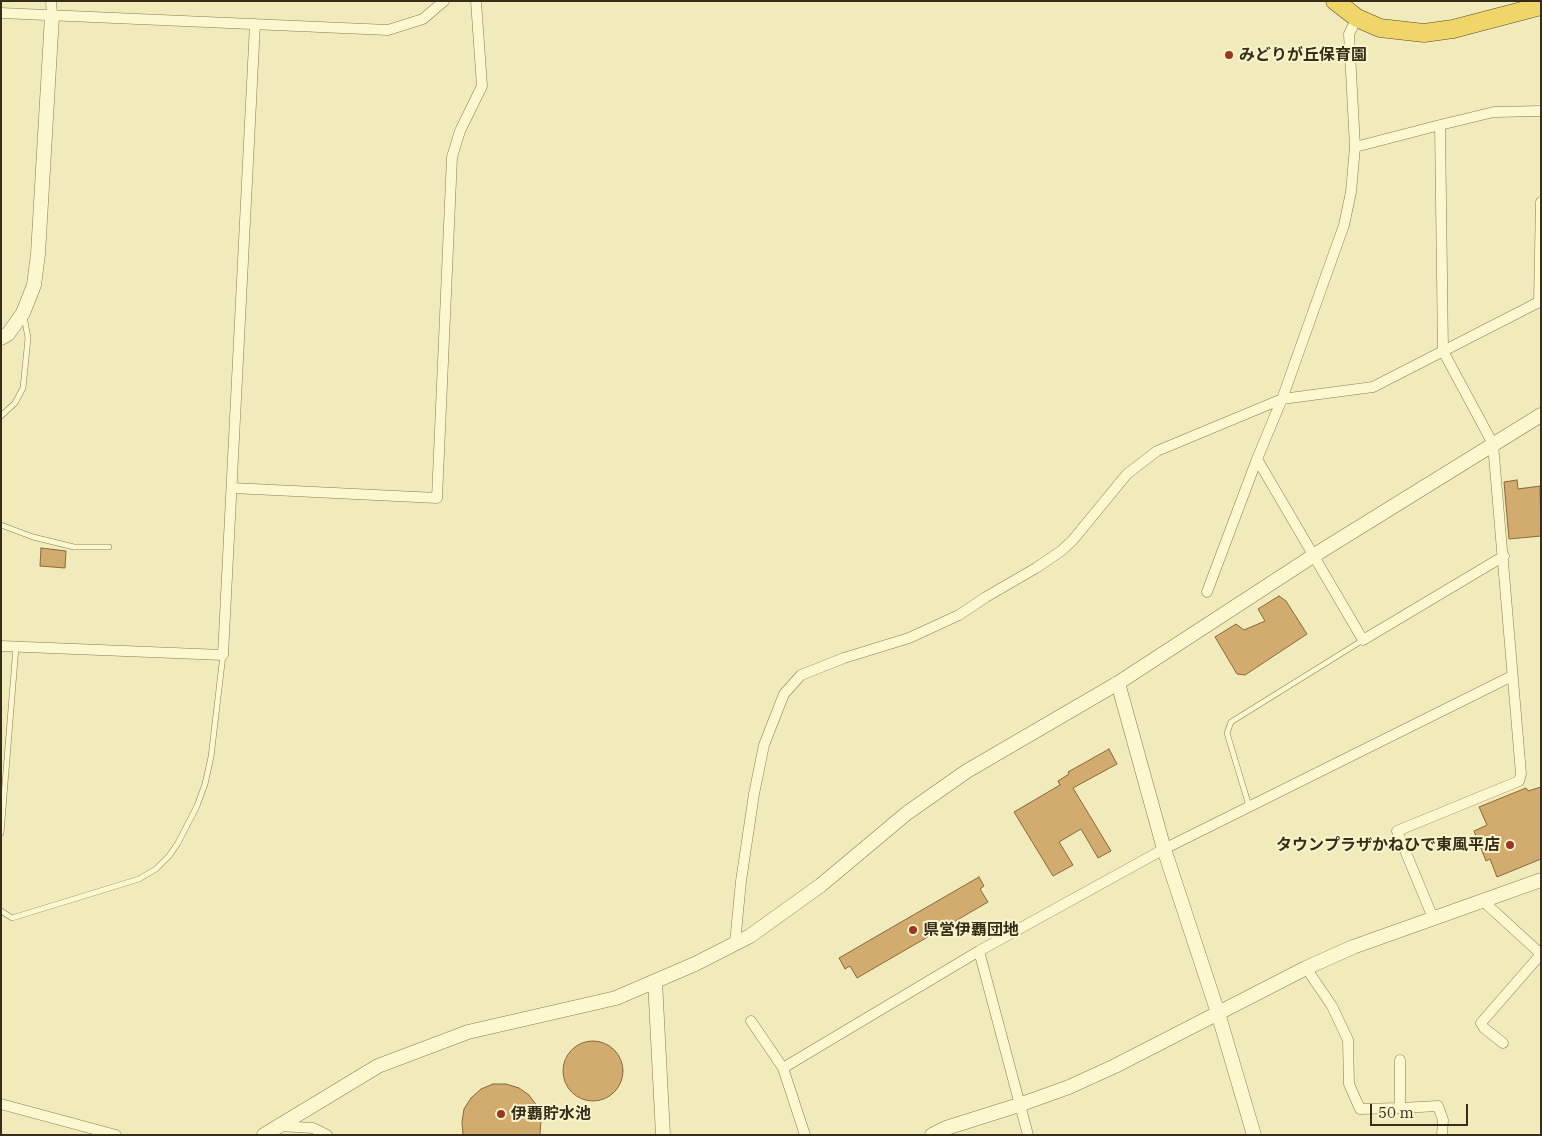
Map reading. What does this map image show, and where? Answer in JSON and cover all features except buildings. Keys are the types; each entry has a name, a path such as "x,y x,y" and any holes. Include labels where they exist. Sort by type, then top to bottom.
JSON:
{"highway":[{"path":"1335,1 1357,18 1380,28 1424,32 1453,29 1541,6"}],"street":[{"path":"1,13 51,8 255,24 388,30 423,20 444,1"},
{"path":"232,488 437,498 452,157 460,131 482,86 476,1"},
{"path":"1,338 8,334 23,313 34,286 38,254 51,8"},
{"path":"1207,592 1256,459 1282,399 1344,225 1351,192 1355,147 1349,34 1357,18"},
{"path":"1,646 223,655 255,24"},
{"path":"1355,147 1494,112 1541,111"},
{"path":"1433,918 1397,830 1519,782 1521,774 1493,444 1443,351 1440,125"},
{"path":"735,943 742,871 764,745 784,694 801,675 844,658 909,638 959,615 1061,551 1072,541 1127,474 1156,451 1282,399 1373,387 1539,302 1541,202"},
{"path":"264,1135 378,1066 468,1032 616,998 695,964 750,936 821,884 907,813 959,776 1118,683 1313,556 1541,415"},
{"path":"1256,459 1363,640 1504,556"},
{"path":"783,1068 979,951 1164,849 1512,676"},
{"path":"1118,683 1164,849 1218,1013 1254,1135"},
{"path":"932,1135 946,1128 1019,1106 1069,1087 1115,1066 1306,968 1354,947 1541,880"},
{"path":"1483,901 1541,954 1481,1022 1484,1028 1504,1043"},
{"path":"979,951 1028,1135"},
{"path":"1306,968 1332,1006 1348,1040 1349,1084 1360,1109 1438,1106 1442,1120 1442,1135"},
{"path":"655,981 663,1135"},
{"path":"751,1021 783,1068 805,1135"},
{"path":"1400,1060 1400,1108"},
{"path":"1,1104 116,1135"},
{"path":"279,1126 313,1128 328,1135"}],"lane":[{"path":"1,416 15,404 23,388 28,338 23,313"},
{"path":"1,525 33,537 74,547 108,547"},
{"path":"1249,807 1227,733 1231,722 1363,640"},
{"path":"1,833 16,646"},
{"path":"1,911 12,918 139,879 156,869 169,856 178,843 197,806 205,784 211,757 223,655"}],"place":[{"name":"みどりが丘保育園","path":"1229,55"},
{"name":"タウンプラザかねひで東風平店","path":"1510,845"},
{"name":"県営伊覇団地","path":"913,930"},
{"name":"伊覇貯水池","path":"501,1114"}]}
